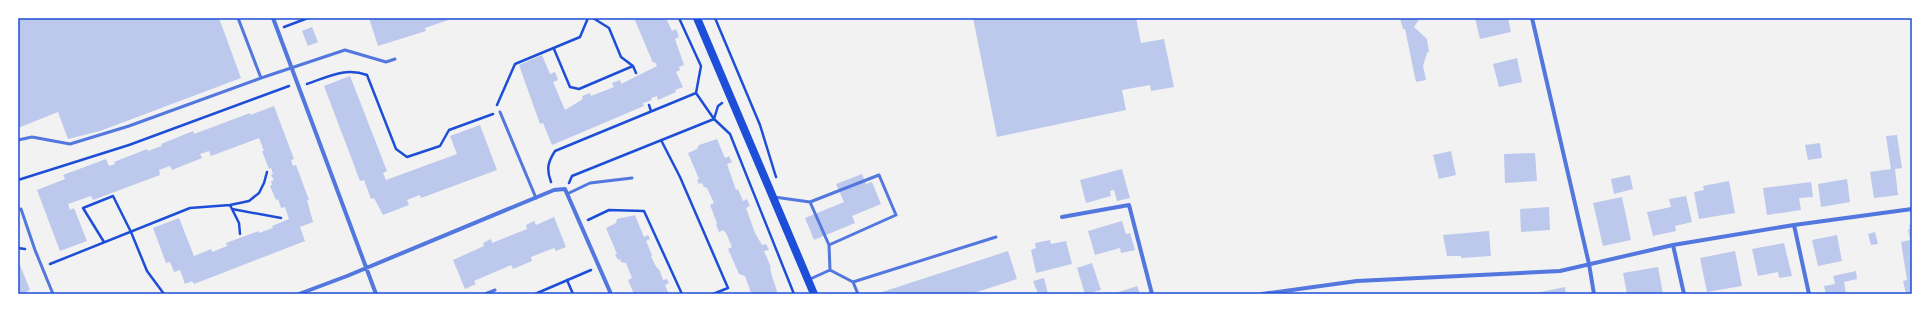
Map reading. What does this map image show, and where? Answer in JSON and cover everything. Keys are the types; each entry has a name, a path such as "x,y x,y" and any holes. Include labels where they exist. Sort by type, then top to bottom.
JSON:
{"main road":[{"path":"697,18 814,294"}],"street":[{"path":"273,18 290,68 298,85 365,268 376,294"},
{"path":"1532,18 1589,264 1594,294"},
{"path":"302,294 554,190 565,189 611,294"},
{"path":"1062,217 1129,205 1152,294"},
{"path":"1262,294 1358,281 1560,271 1673,245 1794,225 1912,209"},
{"path":"1794,225 1810,294"},
{"path":"1673,245 1684,294"}],"lane":[{"path":"238,18 261,78"},
{"path":"18,140 32,137 70,144 129,126 261,78 345,50 386,62 395,59"},
{"path":"500,112 536,198"},
{"path":"774,197 810,202 879,175 896,215 829,246"},
{"path":"567,194 590,183 632,178"},
{"path":"810,202 829,246 830,270"},
{"path":"21,210 53,294"},
{"path":"853,282 996,237"},
{"path":"808,280 830,270"},
{"path":"830,270 853,282 858,294"},
{"path":"485,294 495,290"}],"path":[{"path":"277,29 308,18"},
{"path":"493,114 515,64 580,37 588,18"},
{"path":"593,18 609,28 621,57 633,66 636,73"},
{"path":"679,18 701,66 696,93 714,118 730,134 794,294"},
{"path":"715,18 760,125 777,174 774,197"},
{"path":"554,49 570,87 579,88 633,66"},
{"path":"18,180 129,145 298,85 348,71 366,75 396,149 407,157 440,146 449,130 500,112"},
{"path":"554,190 547,172 549,161 555,151 696,93"},
{"path":"565,189 572,176 714,118 718,106 732,98"},
{"path":"649,105 651,111"},
{"path":"662,140 680,177 728,288 714,294"},
{"path":"42,267 190,208 230,205 249,201 254,197 264,183 267,172"},
{"path":"104,242 83,208 113,196 131,232 147,271 164,294"},
{"path":"230,205 239,223 240,234"},
{"path":"232,209 281,218"},
{"path":"580,224 609,210 644,211 682,294"},
{"path":"535,294 598,267"},
{"path":"567,280 573,294"}],"building":[{"path":"18,18 219,18 241,78 100,131 68,139 58,112 18,128"},
{"path":"369,18 454,18 425,28 426,31 378,46"},
{"path":"634,18 666,18 672,31 676,29 679,37 675,39 684,65 679,67 680,70 676,72 683,87 675,90 676,92 658,100 657,96 651,98 652,100 643,103 644,106 552,145 543,123 540,124 519,65 542,55 550,74 555,72 558,80 553,82 565,110 583,99 582,96 590,93 591,96 614,87 612,83 620,80 621,84 657,66 655,62 653,63"},
{"path":"973,18 1136,18 1141,43 1164,39 1174,87 1151,91 1150,85 1122,90 1126,110 997,137"},
{"path":"1400,18 1420,18 1414,27 1427,39 1429,52 1427,53 1423,66 1426,80 1416,82 1405,29 1403,29"},
{"path":"1475,18 1508,18 1511,32 1480,39"},
{"path":"312,27 318,42 308,46 302,31"},
{"path":"1517,58 1522,82 1499,87 1493,64"},
{"path":"350,76 387,171 383,173 386,180 457,154 450,136 480,125 497,170 421,198 420,195 407,200 409,205 383,215 374,198 371,199 364,180 360,181 324,86"},
{"path":"274,106 294,159 291,160 293,166 296,165 309,200 307,200 313,222 300,227 305,241 194,284 192,281 185,284 180,270 174,272 170,262 166,263 153,228 179,218 194,256 211,249 212,252 227,246 226,243 259,231 259,233 273,228 272,226 289,219 285,207 281,208 278,199 276,200 270,186 272,185 271,181 274,180 271,175 273,174 271,168 269,169 262,151 264,151 259,138 211,156 209,151 200,154 202,158 172,170 170,166 159,170 160,175 93,200 91,196 68,204 70,210 74,208 87,241 60,251 37,190 65,179 63,175 106,159 109,166 115,164 114,162 147,149 148,151 162,146 161,144 193,131 194,134 250,113 250,115"},
{"path":"1897,135 1902,168 1895,169 1898,195 1874,198 1870,172 1891,169 1886,136"},
{"path":"717,139 725,158 729,156 732,162 727,164 736,190 738,189 743,201 747,199 750,206 746,208 755,233 762,245 766,244 769,250 764,251 771,267 771,273 778,294 748,294 751,293 745,276 739,274 728,249 732,247 726,233 723,230 719,232 716,224 717,223 710,205 714,203 707,188 704,187 702,183 699,184 697,180 699,179 688,153 697,149 699,145"},
{"path":"1820,143 1822,158 1808,160 1805,145"},
{"path":"1451,151 1456,175 1439,179 1433,155"},
{"path":"1535,153 1537,181 1505,183 1504,154"},
{"path":"1122,169 1130,198 1117,201 1114,190 1110,191 1111,196 1086,203 1080,180"},
{"path":"862,174 866,184 872,182 881,204 852,216 855,223 814,240 805,218 844,202 836,184"},
{"path":"1630,175 1633,189 1614,194 1611,179"},
{"path":"1847,179 1850,202 1821,207 1818,184"},
{"path":"1729,181 1735,213 1699,219 1694,192 1704,190 1703,186"},
{"path":"1811,182 1813,197 1799,198 1801,210 1767,215 1763,188"},
{"path":"1686,196 1692,222 1675,226 1676,231 1653,236 1647,212 1671,207 1669,199"},
{"path":"1622,197 1631,240 1603,246 1593,203"},
{"path":"1549,207 1550,230 1521,232 1520,209"},
{"path":"635,215 644,237 648,235 650,239 646,241 655,265 660,271 663,280 667,279 669,283 665,285 669,294 634,294 628,280 632,278 626,263 621,262 620,259 618,260 615,254 617,254 606,228 616,223 617,219"},
{"path":"554,217 566,247 556,251 554,248 531,257 532,261 513,269 511,265 474,281 476,284 465,289 453,260 484,246 483,243 491,239 492,243 527,229 526,225 534,221 536,225"},
{"path":"1122,221 1126,234 1130,233 1135,250 1121,253 1120,248 1095,255 1088,231"},
{"path":"1912,224 1912,294 1906,294 1903,281 1907,280 1901,242 1910,240 1908,229 1910,229 1909,225"},
{"path":"1489,231 1491,256 1461,258 1461,256 1447,256 1443,235"},
{"path":"1875,232 1878,244 1871,245 1868,234"},
{"path":"1837,235 1842,261 1818,266 1812,240"},
{"path":"1050,240 1051,244 1066,241 1072,264 1036,273 1031,250 1036,248 1035,243"},
{"path":"1784,243 1792,276 1779,278 1778,272 1758,276 1752,249"},
{"path":"1008,251 1017,279 971,294 876,294"},
{"path":"1735,251 1742,286 1707,292 1700,258"},
{"path":"18,260 30,290 27,291 28,294 18,294"},
{"path":"1092,263 1101,290 1085,294 1077,268"},
{"path":"1658,267 1663,294 1627,294 1623,273"},
{"path":"1856,271 1857,279 1844,282 1846,294 1826,294 1824,286 1835,284 1833,276"},
{"path":"1044,278 1048,294 1038,294 1033,281"},
{"path":"1137,286 1140,294 1113,294"},
{"path":"1565,287 1566,294 1536,294 1536,293"}]}
